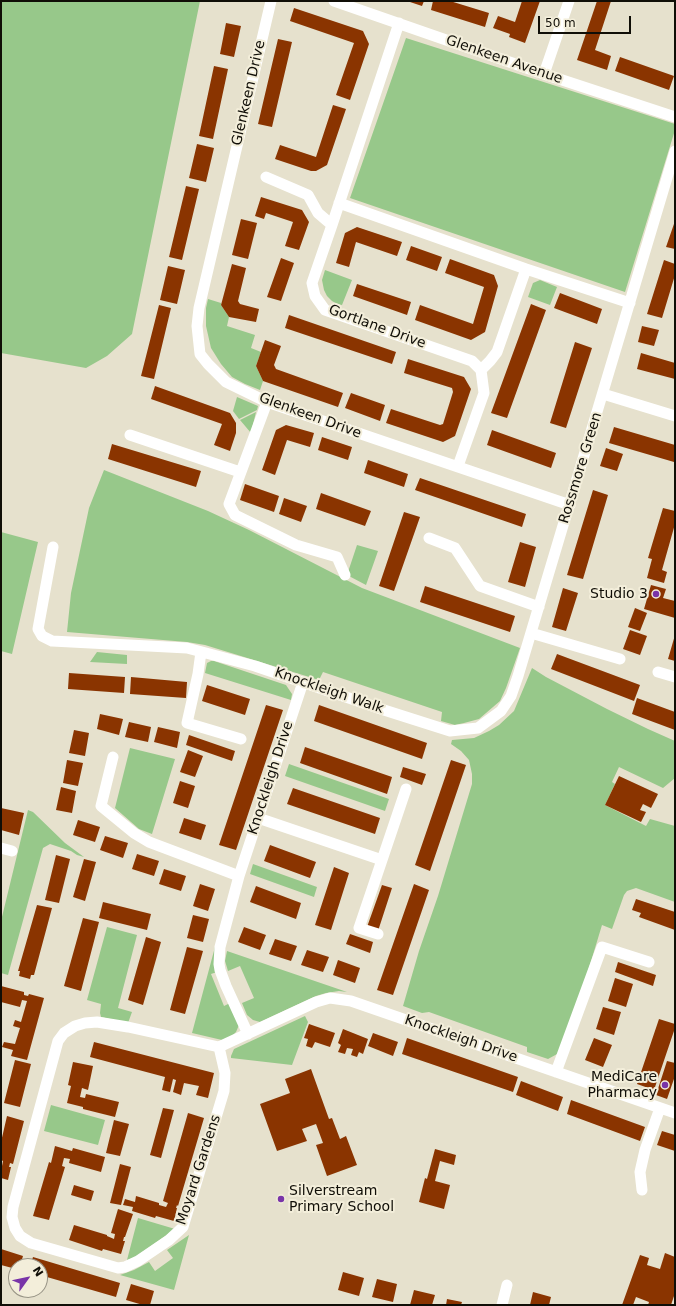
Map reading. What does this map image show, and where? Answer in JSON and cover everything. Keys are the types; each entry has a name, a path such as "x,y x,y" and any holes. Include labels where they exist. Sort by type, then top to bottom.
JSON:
{"street":[{"name":"Glenkeen Drive","path":"271,1 199,308 197,326 200,354 226,382 267,402 570,505"},
{"path":"544,74 569,1"},
{"name":"Glenkeen Avenue","path":"341,2 544,74 675,117"},
{"name":"Gortlane Drive","path":"399,23 312,282 315,296 325,310 472,361 481,370"},
{"name":"Rossmore Green","path":"532,633 675,151"},
{"path":"266,176 308,195 318,213 332,225"},
{"path":"339,203 526,269 630,303"},
{"path":"458,466 484,393 481,370 497,352 526,269"},
{"path":"603,394 675,416"},
{"path":"267,402 229,504 235,515 296,545 336,557 345,575"},
{"path":"130,435 240,472"},
{"path":"429,538 455,548 480,586 539,607"},
{"name":"Knockleigh Walk","path":"53,546 38,629 42,636 52,641 187,648 255,666 450,731 478,728 501,711 510,696 532,633"},
{"path":"532,633 620,659"},
{"path":"202,652 187,723 241,739"},
{"path":"658,672 675,677"},
{"name":"Knockleigh Drive","path":"248,1034 226,986 219,964 220,947 239,876 303,682"},
{"path":"113,757 101,806 134,833 150,842 239,876"},
{"path":"378,934 359,928 406,789"},
{"path":"258,818 382,860"},
{"path":"556,1072 602,947 649,962"},
{"name":"Knockleigh Drive","path":"220,1048 316,1002 330,998 352,1001 675,1113"},
{"name":"Moyard Gardens","path":"97,1022 128,1027 220,1048 225,1073 224,1091 183,1227 176,1235 138,1261 125,1267 118,1268 31,1243 20,1236 15,1228 12,1217 13,1207 58,1041 64,1033 75,1026 97,1022"},
{"path":"642,1190 640,1172 660,1108"},
{"path":"502,1305 507,1285"}],"green space":[{"path":"1,1 200,1 132,334 107,356 86,368 1,353"},
{"path":"406,38 675,124 675,130 625,292 350,198"},
{"path":"325,270 352,280 342,305 332,301 324,290 322,280"},
{"path":"540,280 557,287 550,305 528,297 533,283"},
{"path":"208,299 221,303 229,317 227,326 255,335 251,348 261,352 256,366 263,381 260,390 232,377 221,364 211,348 206,326 206,308"},
{"path":"237,397 258,406 257,410 239,419 233,411"},
{"path":"256,412 251,433 240,420"},
{"path":"104,470 208,511 249,530 362,588 520,648 500,701 479,719 455,725 441,721 442,712 323,672 319,680 205,645 187,642 67,632 71,593 89,508"},
{"path":"1,532 38,542 12,654 1,651"},
{"path":"357,545 378,551 366,585 347,575"},
{"path":"97,652 127,655 127,664 90,662"},
{"path":"211,661 286,685 292,694 291,700 205,673 207,663"},
{"path":"532,668 607,709 675,741 675,778 663,788 619,767 612,782 615,784 605,805 646,826 650,819 675,826 675,902 636,888 627,891 624,895 612,929 602,925 585,981 559,1053 548,1059 527,1052 527,1047 429,1012 422,1013 403,1006 472,784 472,774 469,760 461,751 451,744 452,740 474,738 499,725 514,711"},
{"path":"130,748 175,759 152,834 139,829 115,808"},
{"path":"289,764 389,799 385,811 285,776"},
{"path":"28,810 33,812 65,843 84,857 50,844 43,848 8,975 1,973 1,921"},
{"path":"253,864 317,887 314,897 250,874"},
{"path":"107,927 137,935 118,1008 132,1012 128,1023 101,1017 101,1004 87,1000"},
{"path":"215,947 217,972 211,974 224,1006 230,1003 239,1025 236,1032 231,1037 222,1040 192,1033"},
{"path":"227,951 347,992 339,991 326,993 316,996 260,1022 253,1020 247,1015 242,1003 254,998 240,966 228,971 225,961"},
{"path":"305,1016 308,1022 292,1065 231,1058 234,1049"},
{"path":"51,1105 105,1120 98,1145 44,1131"},
{"path":"138,1218 175,1229 134,1258 127,1260"},
{"path":"189,1235 174,1290 120,1275 149,1262 155,1271 173,1258 167,1250"}],"building":[{"path":"407,1 424,1 422,6"},
{"path":"433,1 450,1 489,13 485,27 431,10"},
{"path":"522,1 540,1 525,43 509,37 510,34 493,28 498,16 515,22"},
{"path":"597,1 611,1 595,50 611,56 607,70 577,60"},
{"path":"294,8 363,31 369,44 350,100 336,95 354,43 290,21"},
{"path":"226,23 241,26 234,57 220,54"},
{"path":"278,39 292,42 272,127 258,124"},
{"path":"620,57 674,76 669,90 615,71"},
{"path":"214,66 228,69 213,139 199,136"},
{"path":"333,105 346,109 327,165 316,171 311,171 275,159 280,145 316,157"},
{"path":"197,144 214,148 206,182 189,178"},
{"path":"186,186 199,189 182,260 169,257"},
{"path":"261,197 302,210 309,222 299,250 285,246 293,222 266,213 264,219 255,216"},
{"path":"241,219 257,223 248,259 232,255"},
{"path":"675,221 675,249 666,247"},
{"path":"357,227 402,242 397,256 356,242 349,267 336,263 345,233"},
{"path":"411,246 442,257 437,271 406,260"},
{"path":"281,258 294,263 281,301 267,297"},
{"path":"450,259 494,275 498,286 485,332 471,340 415,320 420,305 473,324 484,287 445,273"},
{"path":"664,260 675,264 675,275 662,318 647,314"},
{"path":"232,264 246,268 238,301 240,304 259,309 256,322 229,317 221,305"},
{"path":"168,266 185,270 177,304 160,300"},
{"path":"357,284 411,302 407,315 353,296"},
{"path":"560,293 602,309 597,324 554,308"},
{"path":"531,304 546,310 507,418 491,413"},
{"path":"159,305 171,308 154,379 141,376"},
{"path":"289,315 396,352 392,364 285,328"},
{"path":"642,326 659,330 654,346 638,342"},
{"path":"265,340 281,346 274,365 276,369 343,393 338,407 263,381 256,366"},
{"path":"575,342 592,348 566,428 550,423"},
{"path":"641,353 675,363 675,379 637,369"},
{"path":"408,359 464,377 471,389 455,436 443,442 386,423 391,409 440,425 443,424 453,392 452,388 404,373"},
{"path":"155,386 230,413 236,423 236,433 230,451 214,445 222,424 151,399"},
{"path":"351,393 385,405 380,421 345,408"},
{"path":"286,425 314,433 310,447 287,440 275,475 262,470 276,430"},
{"path":"614,427 675,445 674,462 609,443"},
{"path":"492,430 556,453 551,468 487,445"},
{"path":"322,437 352,447 348,460 318,450"},
{"path":"112,444 201,471 196,487 108,459"},
{"path":"606,448 623,454 617,471 600,466"},
{"path":"368,460 408,474 404,487 364,473"},
{"path":"420,478 526,514 522,527 415,490"},
{"path":"245,484 279,496 274,512 240,500"},
{"path":"593,490 608,495 583,579 567,575"},
{"path":"321,493 371,511 365,526 316,509"},
{"path":"284,498 307,506 301,522 279,514"},
{"path":"663,508 675,511 675,524 662,570 667,572 664,583 647,578 652,559 648,558"},
{"path":"404,512 420,517 394,591 379,586"},
{"path":"520,542 536,547 525,587 508,582"},
{"path":"651,585 666,589 663,598 675,601 675,618 644,609"},
{"path":"425,586 515,616 510,632 420,602"},
{"path":"563,588 578,593 566,631 552,627"},
{"path":"635,608 647,613 640,631 628,627"},
{"path":"630,630 647,636 640,655 623,649"},
{"path":"675,635 675,661 668,659"},
{"path":"557,654 640,685 634,701 551,669"},
{"path":"69,673 125,677 124,693 68,689"},
{"path":"131,677 187,682 186,698 130,694"},
{"path":"207,685 250,699 245,715 202,701"},
{"path":"637,698 675,712 675,730 632,714"},
{"path":"266,705 283,710 236,850 219,845"},
{"path":"319,705 427,743 422,759 314,721"},
{"path":"100,714 123,719 119,735 97,729"},
{"path":"129,722 151,727 148,742 125,737"},
{"path":"158,727 180,732 177,748 154,742"},
{"path":"74,730 89,733 85,756 69,753"},
{"path":"189,735 235,751 232,761 186,745"},
{"path":"305,747 392,777 387,794 300,763"},
{"path":"188,750 203,756 195,777 180,772"},
{"path":"67,760 83,763 78,786 63,783"},
{"path":"451,760 466,765 430,871 415,865"},
{"path":"403,767 426,774 422,785 400,777"},
{"path":"619,776 658,794 651,808 643,804 640,810 646,812 641,822 605,805"},
{"path":"180,781 195,786 188,808 173,803"},
{"path":"61,787 76,791 72,813 56,810"},
{"path":"293,788 380,818 375,834 287,804"},
{"path":"1,808 24,813 19,835 1,830"},
{"path":"184,818 206,825 201,840 179,833"},
{"path":"78,820 100,827 95,842 73,835"},
{"path":"105,836 128,843 123,858 100,850"},
{"path":"270,845 316,862 310,878 264,861"},
{"path":"137,854 159,861 154,876 132,869"},
{"path":"56,855 70,859 59,903 45,900"},
{"path":"84,859 96,862 85,901 73,897"},
{"path":"334,867 349,873 331,930 315,925"},
{"path":"164,869 186,876 181,891 159,884"},
{"path":"200,884 215,889 208,911 193,906"},
{"path":"414,884 429,890 393,995 377,990"},
{"path":"382,885 392,888 378,931 367,927"},
{"path":"256,886 301,903 296,919 250,902"},
{"path":"636,899 675,912 675,930 639,917 641,913 632,910"},
{"path":"103,902 151,914 147,930 99,918"},
{"path":"37,905 52,908 34,975 31,975 30,979 19,976 20,971 18,971"},
{"path":"193,915 209,919 203,942 187,938"},
{"path":"83,918 99,922 81,991 64,986"},
{"path":"244,927 266,935 260,950 238,942"},
{"path":"350,934 373,942 370,953 346,944"},
{"path":"146,937 161,942 143,1005 128,1000"},
{"path":"275,939 297,946 291,961 269,954"},
{"path":"187,947 203,951 185,1014 170,1010"},
{"path":"307,950 329,957 323,972 301,965"},
{"path":"338,960 360,968 355,983 333,975"},
{"path":"618,962 656,975 653,986 615,972"},
{"path":"615,978 633,984 626,1007 608,1001"},
{"path":"1,986 24,992 24,995 28,996 29,994 44,998 27,1060 11,1056 13,1050 2,1047 4,1042 15,1044 20,1028 13,1026 15,1020 21,1022 27,1001 22,1000 20,1007 1,1002"},
{"path":"603,1007 621,1012 614,1035 596,1029"},
{"path":"659,1019 675,1024 675,1028 654,1090 637,1084"},
{"path":"309,1024 335,1033 330,1047 315,1042 312,1048 306,1046 308,1039 304,1038"},
{"path":"343,1029 368,1039 363,1054 359,1052 357,1057 351,1055 353,1049 347,1048 345,1054 338,1052 341,1045 338,1043"},
{"path":"373,1033 398,1042 393,1056 368,1046"},
{"path":"407,1038 518,1077 513,1092 402,1054"},
{"path":"594,1038 612,1045 603,1067 585,1060"},
{"path":"94,1042 214,1073 208,1098 196,1095 199,1086 184,1083 181,1095 173,1092 176,1080 173,1079 170,1092 162,1090 165,1077 90,1057"},
{"path":"15,1060 31,1064 20,1107 4,1103"},
{"name":"MediCare Pharmacy","path":"667,1061 675,1063 675,1076 667,1099 656,1095"},
{"path":"73,1062 93,1066 88,1090 82,1088 80,1097 85,1098 86,1094 119,1102 115,1117 83,1109 83,1107 67,1103 71,1086 68,1085"},
{"path":"311,1069 329,1119 332,1118 340,1139 346,1136 357,1165 327,1176 316,1145 323,1143 316,1124 302,1129 307,1141 277,1151 260,1104 290,1093 285,1079"},
{"path":"521,1081 563,1097 558,1111 516,1095"},
{"path":"571,1100 645,1127 640,1141 567,1114"},
{"path":"163,1108 174,1110 161,1158 150,1155"},
{"path":"188,1113 204,1118 178,1206 177,1205 176,1208 174,1221 156,1216 155,1218 132,1211 133,1207 123,1205 125,1199 135,1202 136,1196 159,1203 159,1205 166,1207 168,1203 163,1201"},
{"path":"7,1116 24,1121 13,1164 10,1163 9,1167 11,1167 8,1180 1,1178 1,1165 2,1166 3,1161 1,1160 1,1142"},
{"path":"114,1120 129,1124 120,1156 106,1153"},
{"path":"662,1131 675,1135 675,1151 657,1145"},
{"path":"55,1146 72,1151 73,1148 105,1157 101,1172 69,1163 70,1159 64,1158 62,1166 65,1167 49,1220 33,1216 49,1162 51,1163"},
{"path":"435,1149 456,1155 454,1165 440,1161 435,1181 450,1185 444,1209 419,1202"},
{"path":"120,1164 131,1167 121,1205 110,1203"},
{"path":"74,1185 94,1191 91,1201 71,1195"},
{"path":"118,1209 133,1214 124,1237 123,1241 125,1241 121,1254 103,1249 102,1251 69,1240 74,1225 107,1235 114,1239 115,1234 111,1233"},
{"path":"1,1249 23,1256 22,1258 8,1258 8,1267 1,1265"},
{"path":"665,1253 675,1257 675,1293 671,1305 648,1305 649,1302 636,1297 633,1305 622,1305 640,1255 649,1258 647,1265 660,1269"},
{"path":"48,1261 120,1283 116,1297 48,1277"},
{"path":"343,1272 364,1278 359,1296 338,1290"},
{"path":"377,1279 397,1284 393,1302 372,1297"},
{"path":"131,1284 154,1291 150,1305 143,1305 126,1300"},
{"path":"414,1290 435,1295 432,1305 410,1305"},
{"path":"533,1292 551,1297 549,1305 530,1305"},
{"path":"447,1299 462,1302 461,1305 446,1305"}],"place":[{"name":"Studio 3","path":"656,594"},
{"name":"MediCare Pharmacy","path":"665,1085"},
{"name":"Silverstream Primary School","path":"281,1199"}]}
